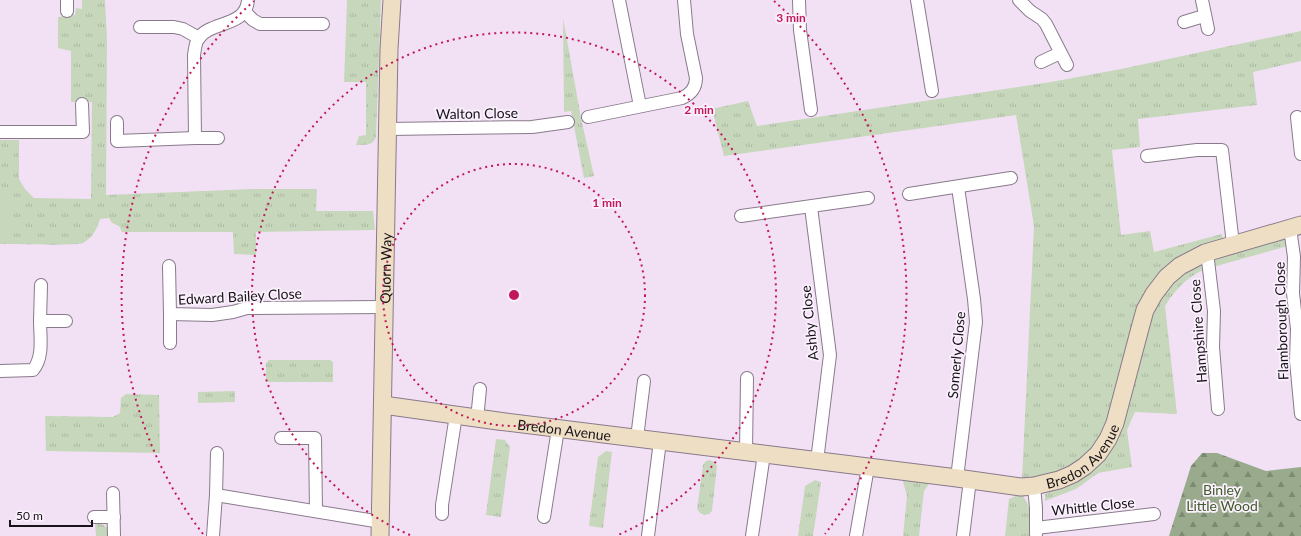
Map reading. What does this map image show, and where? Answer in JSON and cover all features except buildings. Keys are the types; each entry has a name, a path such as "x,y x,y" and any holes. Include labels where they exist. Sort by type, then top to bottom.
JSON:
{"street":[{"path":"194,138 195,46 199,38 211,29 237,18 245,12 248,5 248,0"},
{"name":"Quorn Way","path":"380,529 387,129 392,0"},
{"path":"619,0 640,106"},
{"path":"588,117 685,97 691,92 696,81 687,34 684,0"},
{"path":"799,0 799,22 811,110"},
{"path":"917,0 932,91"},
{"path":"1019,0 1030,11 1044,21 1067,65"},
{"path":"1202,0 1208,30"},
{"path":"245,12 253,20 260,24 323,24"},
{"path":"1184,22 1204,16"},
{"path":"140,27 183,28 199,38"},
{"path":"1040,62 1060,53"},
{"path":"0,132 83,135 82,104"},
{"path":"1298,117 1301,154"},
{"path":"117,122 117,141 218,138"},
{"name":"Walton Close","path":"387,129 525,127 568,122"},
{"path":"1147,156 1197,150 1222,150 1233,244"},
{"path":"909,194 1011,178"},
{"name":"Somerly Close","path":"958,187 976,322 964,479 963,536"},
{"path":"741,216 868,198"},
{"name":"Ashby Close","path":"811,206 830,355 817,461"},
{"name":"Bredon Avenue","path":"383,405 558,429 1021,487 1034,486 1059,480 1073,474 1085,466 1098,454 1108,439 1115,423 1145,310 1154,294 1167,277 1180,266 1207,252 1296,226"},
{"name":"Flamborough Close","path":"1296,226 1293,293 1297,329 1296,361 1301,414"},
{"name":"Hampshire Close","path":"1207,252 1214,311 1213,347 1218,409"},
{"name":"Edward Bailey Close","path":"169,266 170,343"},
{"path":"0,371 33,370 37,365 40,343 41,284"},
{"name":"Edward Bailey Close","path":"170,314 212,315 247,308 384,306"},
{"path":"40,321 66,321"},
{"path":"746,452 747,378"},
{"path":"637,438 644,381"},
{"path":"477,418 480,389"},
{"path":"442,514 442,505 456,415"},
{"path":"544,517 558,429"},
{"path":"281,438 315,438 316,511"},
{"path":"648,536 660,441"},
{"path":"213,536 217,453"},
{"path":"752,536 764,454"},
{"path":"856,536 868,467"},
{"path":"1034,486 1036,532"},
{"path":"113,493 114,536"},
{"path":"216,495 316,511 380,529"},
{"name":"Whittle Close","path":"1036,532 1154,514"},
{"path":"94,517 114,517"}],"green space":[{"path":"82,0 105,0 107,40 106,195 252,189 317,189 316,211 373,211 375,230 256,232 256,255 234,254 233,232 122,232 119,226 112,223 109,218 100,219 94,232 83,243 57,245 0,244 0,140 19,140 19,179 25,189 34,198 91,199 92,102 71,102 71,51 58,48 58,17 75,15 76,8 82,9"},
{"path":"347,0 381,0 376,137 373,142 365,145 356,145 359,136 366,135 366,82 344,82"},
{"path":"563,18 581,118 594,176 584,178 571,111 564,112"},
{"path":"1301,31 1301,61 1253,72 1257,105 1138,119 1140,147 1112,150 1121,235 1150,231 1154,252 1222,234 1223,239 1163,273 1118,400 1106,427 1089,451 1079,461 1066,469 1045,476 1022,480 1034,226 1016,115 724,156 712,109 748,101 757,126 1051,82 1121,69"},
{"path":"0,200 13,200 14,234 0,234"},
{"path":"1285,238 1288,246 1213,267 1214,257"},
{"path":"1195,265 1201,265 1203,270 1181,285 1165,306 1177,414 1135,412 1127,430 1132,467 1098,473 1076,489 1045,501 1045,494 1071,482 1093,467 1144,328 1160,297 1171,283"},
{"path":"269,360 330,360 333,362 333,382 266,382 266,363"},
{"path":"235,391 235,402 198,403 198,392"},
{"path":"126,394 159,395 160,453 46,451 45,416 113,417 120,413 121,398"},
{"path":"496,439 505,440 510,447 501,517 486,515"},
{"path":"606,451 612,452 603,528 589,526 598,457"},
{"name":"Binley Little Wood","path":"1202,453 1217,453 1266,471 1301,467 1301,536 1169,536 1191,466"},
{"path":"710,460 717,466 712,511 709,514 704,515 697,509 703,465 706,461"},
{"path":"902,478 931,481 924,491 919,536 903,536 907,496"},
{"path":"815,480 821,482 813,536 798,536 805,486"},
{"path":"1018,495 1023,496 1030,510 1030,536 1005,536 1009,499"},
{"path":"95,522 105,526 112,536 96,536"}]}
